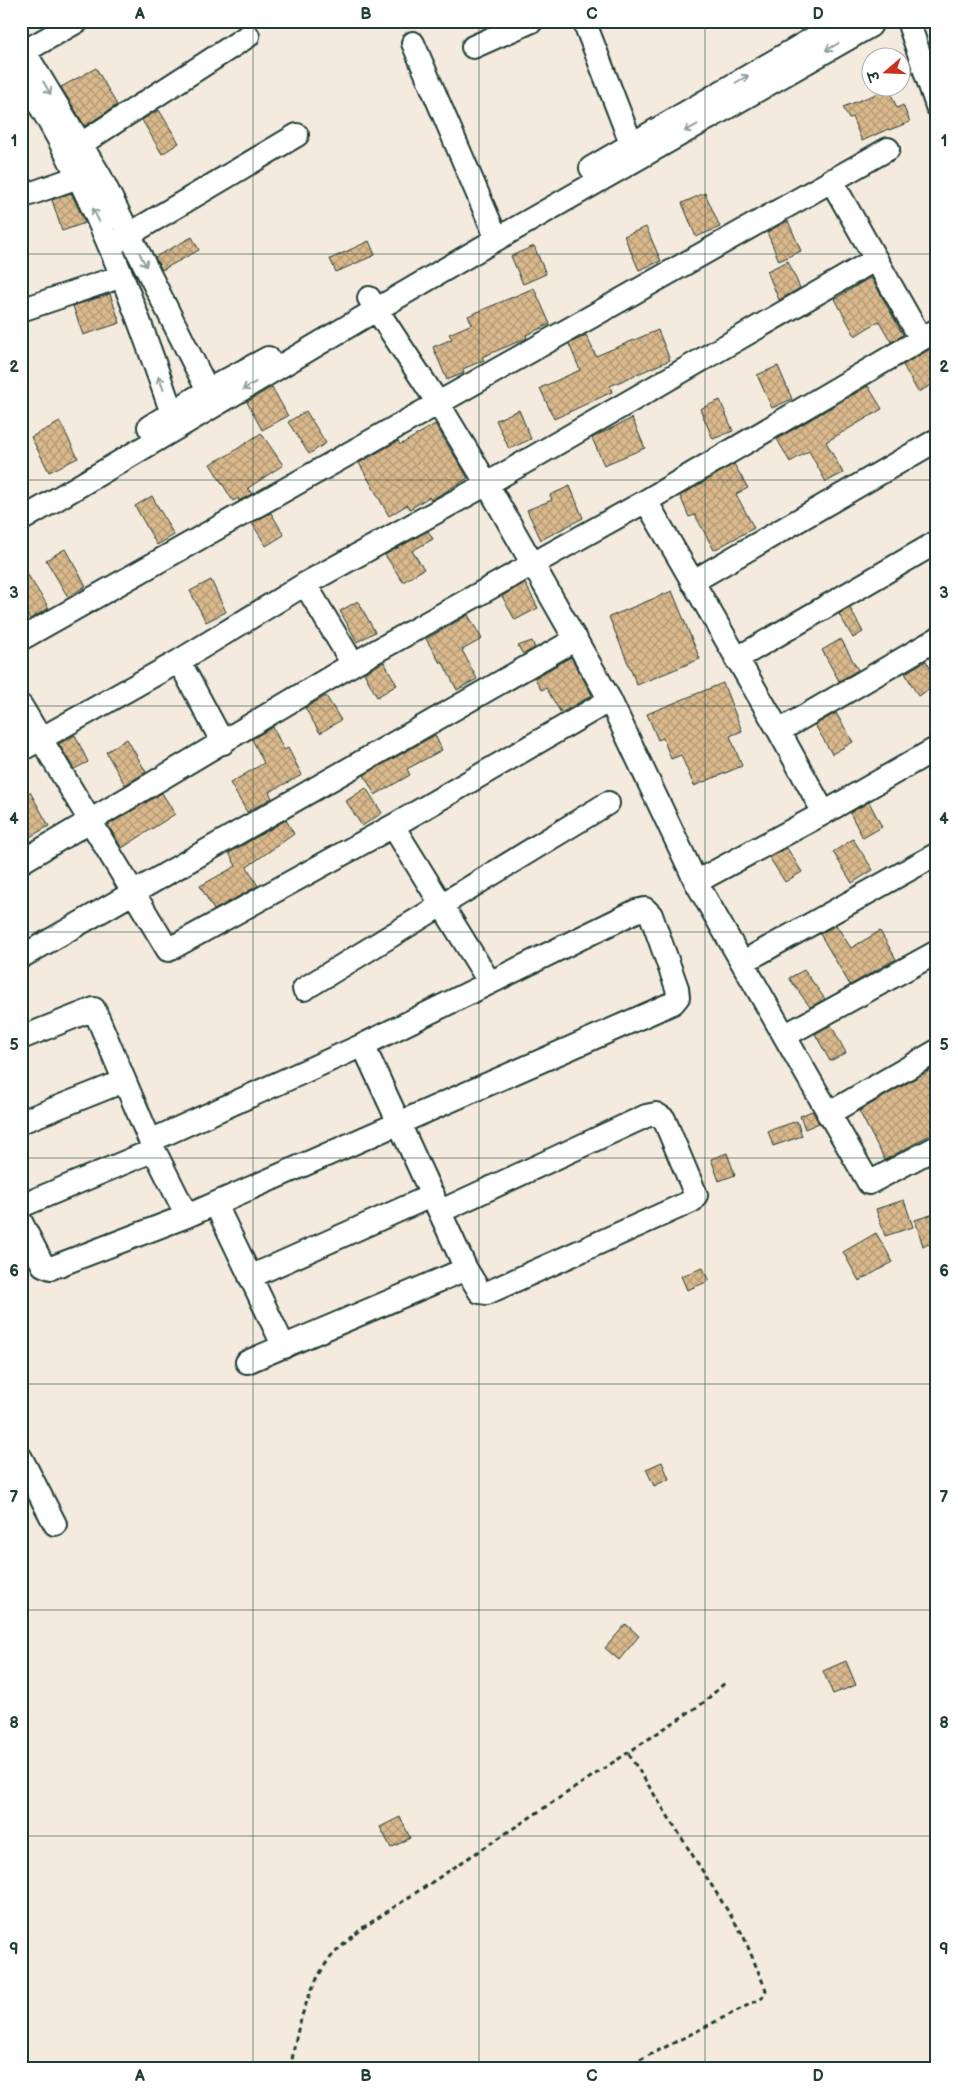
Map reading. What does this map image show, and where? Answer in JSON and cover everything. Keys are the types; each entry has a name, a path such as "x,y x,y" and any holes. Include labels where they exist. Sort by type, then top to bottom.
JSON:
{"street":[{"path":"78,21 23,48 81,144 130,234 212,398"},
{"path":"473,47 532,21"},
{"path":"584,21 631,143"},
{"path":"495,234 631,143 843,21"},
{"path":"21,520 212,398 372,304 495,234 741,101 870,26 873,21"},
{"path":"908,21 932,76 937,106"},
{"path":"81,144 248,36"},
{"path":"413,43 495,234"},
{"path":"23,80 78,177 110,244 175,421"},
{"path":"110,244 297,135"},
{"path":"21,639 888,149"},
{"path":"21,197 78,177"},
{"path":"21,862 353,664 534,566 646,502 929,334 876,259 831,180"},
{"path":"31,745 179,661 305,584 487,484 876,259"},
{"path":"21,310 122,276"},
{"path":"372,304 438,403 576,639 610,700 696,882 786,1035 828,1114 870,1183 937,1147"},
{"path":"21,503 175,421"},
{"path":"692,582 937,440"},
{"path":"646,502 736,659 780,731 824,814"},
{"path":"736,659 937,542"},
{"path":"305,584 353,664"},
{"path":"21,957 133,890 576,639"},
{"path":"780,731 937,639"},
{"path":"179,661 223,743"},
{"path":"21,706 31,745 90,821 168,950 392,826 610,700"},
{"path":"696,882 824,814 937,748"},
{"path":"304,988 608,803"},
{"path":"392,826 490,983"},
{"path":"743,962 937,854"},
{"path":"21,1206 363,1045 636,911 645,909 650,915 677,988 678,997 673,1003 216,1205 51,1268 43,1265 21,1222"},
{"path":"786,1035 937,952"},
{"path":"21,1038 94,1009 152,1145 187,1216"},
{"path":"250,1277 437,1203 646,1116 656,1114 664,1119 696,1195 692,1201 487,1293 480,1292 466,1269 437,1203 363,1045"},
{"path":"828,1114 937,1052"},
{"path":"21,1122 124,1081"},
{"path":"216,1205 284,1347"},
{"path":"247,1362 466,1269"},
{"path":"21,1458 56,1524"}],"path":[{"path":"291,2068 294,2042 313,1990 323,1967 340,1948 361,1930 704,1703 727,1681"},
{"path":"624,2068 762,1998 766,1990 743,1935 628,1753"}],"building":[{"path":"96,68 117,105 85,126 61,87"},
{"path":"866,98 893,98 897,108 903,105 910,122 888,129 862,141 852,117 849,119 843,107"},
{"path":"159,110 179,143 162,154 142,120"},
{"path":"71,193 85,223 62,231 52,200"},
{"path":"705,193 720,227 696,237 682,203"},
{"path":"788,221 801,251 779,261 767,232"},
{"path":"646,227 661,261 639,270 624,236"},
{"path":"192,237 199,250 162,270 155,257"},
{"path":"369,241 375,255 336,272 330,259"},
{"path":"534,246 546,274 523,284 511,256"},
{"path":"788,261 800,288 779,300 767,271"},
{"path":"871,277 903,335 891,342 879,321 855,336 835,299"},
{"path":"534,288 550,324 526,335 527,338 482,357 484,360 463,369 464,373 447,380 433,347 452,339 449,334 472,324 468,316"},
{"path":"110,294 120,323 83,335 73,306"},
{"path":"658,330 670,360 610,386 612,392 554,419 540,388 580,370 569,344 586,335 596,356"},
{"path":"937,345 937,382 918,392 903,365"},
{"path":"778,366 792,399 772,408 757,375"},
{"path":"868,386 882,409 826,442 843,473 826,482 809,451 790,462 777,439"},
{"path":"272,387 288,416 262,430 247,402"},
{"path":"720,400 733,431 713,439 700,409"},
{"path":"519,410 531,439 509,449 496,420"},
{"path":"306,411 326,443 309,454 288,422"},
{"path":"632,418 645,448 604,465 592,438"},
{"path":"60,422 78,458 49,472 31,437"},
{"path":"435,424 468,478 431,500 429,497 410,509 407,505 389,516 359,463 398,441 400,445"},
{"path":"261,433 283,465 248,488 252,494 239,501 238,498 233,501 210,464 228,455"},
{"path":"734,464 748,488 736,494 754,528 714,550 695,515 689,517 680,496"},
{"path":"570,486 583,518 541,540 527,510 552,500 550,495"},
{"path":"152,496 174,535 157,545 135,506"},
{"path":"271,513 284,535 266,546 252,523"},
{"path":"428,531 433,539 412,551 424,569 403,582 385,555"},
{"path":"65,549 86,586 68,597 46,560"},
{"path":"21,564 49,608 30,619 21,605"},
{"path":"211,580 226,612 206,622 190,591"},
{"path":"525,583 538,608 515,620 502,596"},
{"path":"672,591 700,659 637,685 609,617"},
{"path":"358,601 375,632 357,642 340,611"},
{"path":"850,608 863,632 853,638 839,614"},
{"path":"468,615 482,639 462,650 477,679 457,690 442,661 440,663 426,639"},
{"path":"841,639 858,670 839,681 822,650"},
{"path":"532,641 535,648 523,654 518,646"},
{"path":"571,657 592,695 561,713 546,688 541,690 535,678"},
{"path":"926,661 937,680 937,685 918,696 905,673"},
{"path":"384,662 397,685 377,697 364,673"},
{"path":"723,683 742,731 730,736 742,766 694,786 681,755 671,759 663,738 658,740 647,714"},
{"path":"326,696 341,720 320,733 305,708"},
{"path":"836,713 853,742 832,754 815,725"},
{"path":"273,727 284,750 288,748 302,775 269,792 272,798 247,812 230,783 264,763 252,739"},
{"path":"75,735 88,762 74,769 59,744"},
{"path":"435,735 442,750 407,769 410,775 375,795 364,775"},
{"path":"127,739 146,772 125,785 106,752"},
{"path":"366,788 382,813 362,826 346,801"},
{"path":"30,792 49,826 21,842 21,797"},
{"path":"162,793 175,814 122,848 108,825"},
{"path":"869,802 882,827 863,838 850,813"},
{"path":"286,820 294,834 247,867 258,886 214,910 200,886 236,866 229,853"},
{"path":"853,839 873,870 852,883 833,852"},
{"path":"787,848 802,872 785,882 769,857"},
{"path":"836,925 851,948 880,931 896,959 850,985 820,934"},
{"path":"804,970 825,999 810,1007 789,978"},
{"path":"831,1025 846,1053 830,1061 815,1034"},
{"path":"937,1066 937,1131 885,1160 859,1111"},
{"path":"812,1111 819,1123 805,1129 800,1116"},
{"path":"797,1121 802,1136 773,1146 768,1131"},
{"path":"727,1153 735,1175 719,1181 711,1159"},
{"path":"904,1200 913,1227 885,1236 876,1209"},
{"path":"937,1213 937,1242 923,1246 915,1220"},
{"path":"876,1233 893,1262 859,1281 843,1252"},
{"path":"703,1268 709,1281 687,1290 681,1276"},
{"path":"662,1462 669,1479 654,1486 646,1469"},
{"path":"626,1624 639,1636 619,1660 605,1648"},
{"path":"846,1661 856,1685 833,1694 823,1671"},
{"path":"400,1817 410,1838 391,1848 380,1827"}]}
